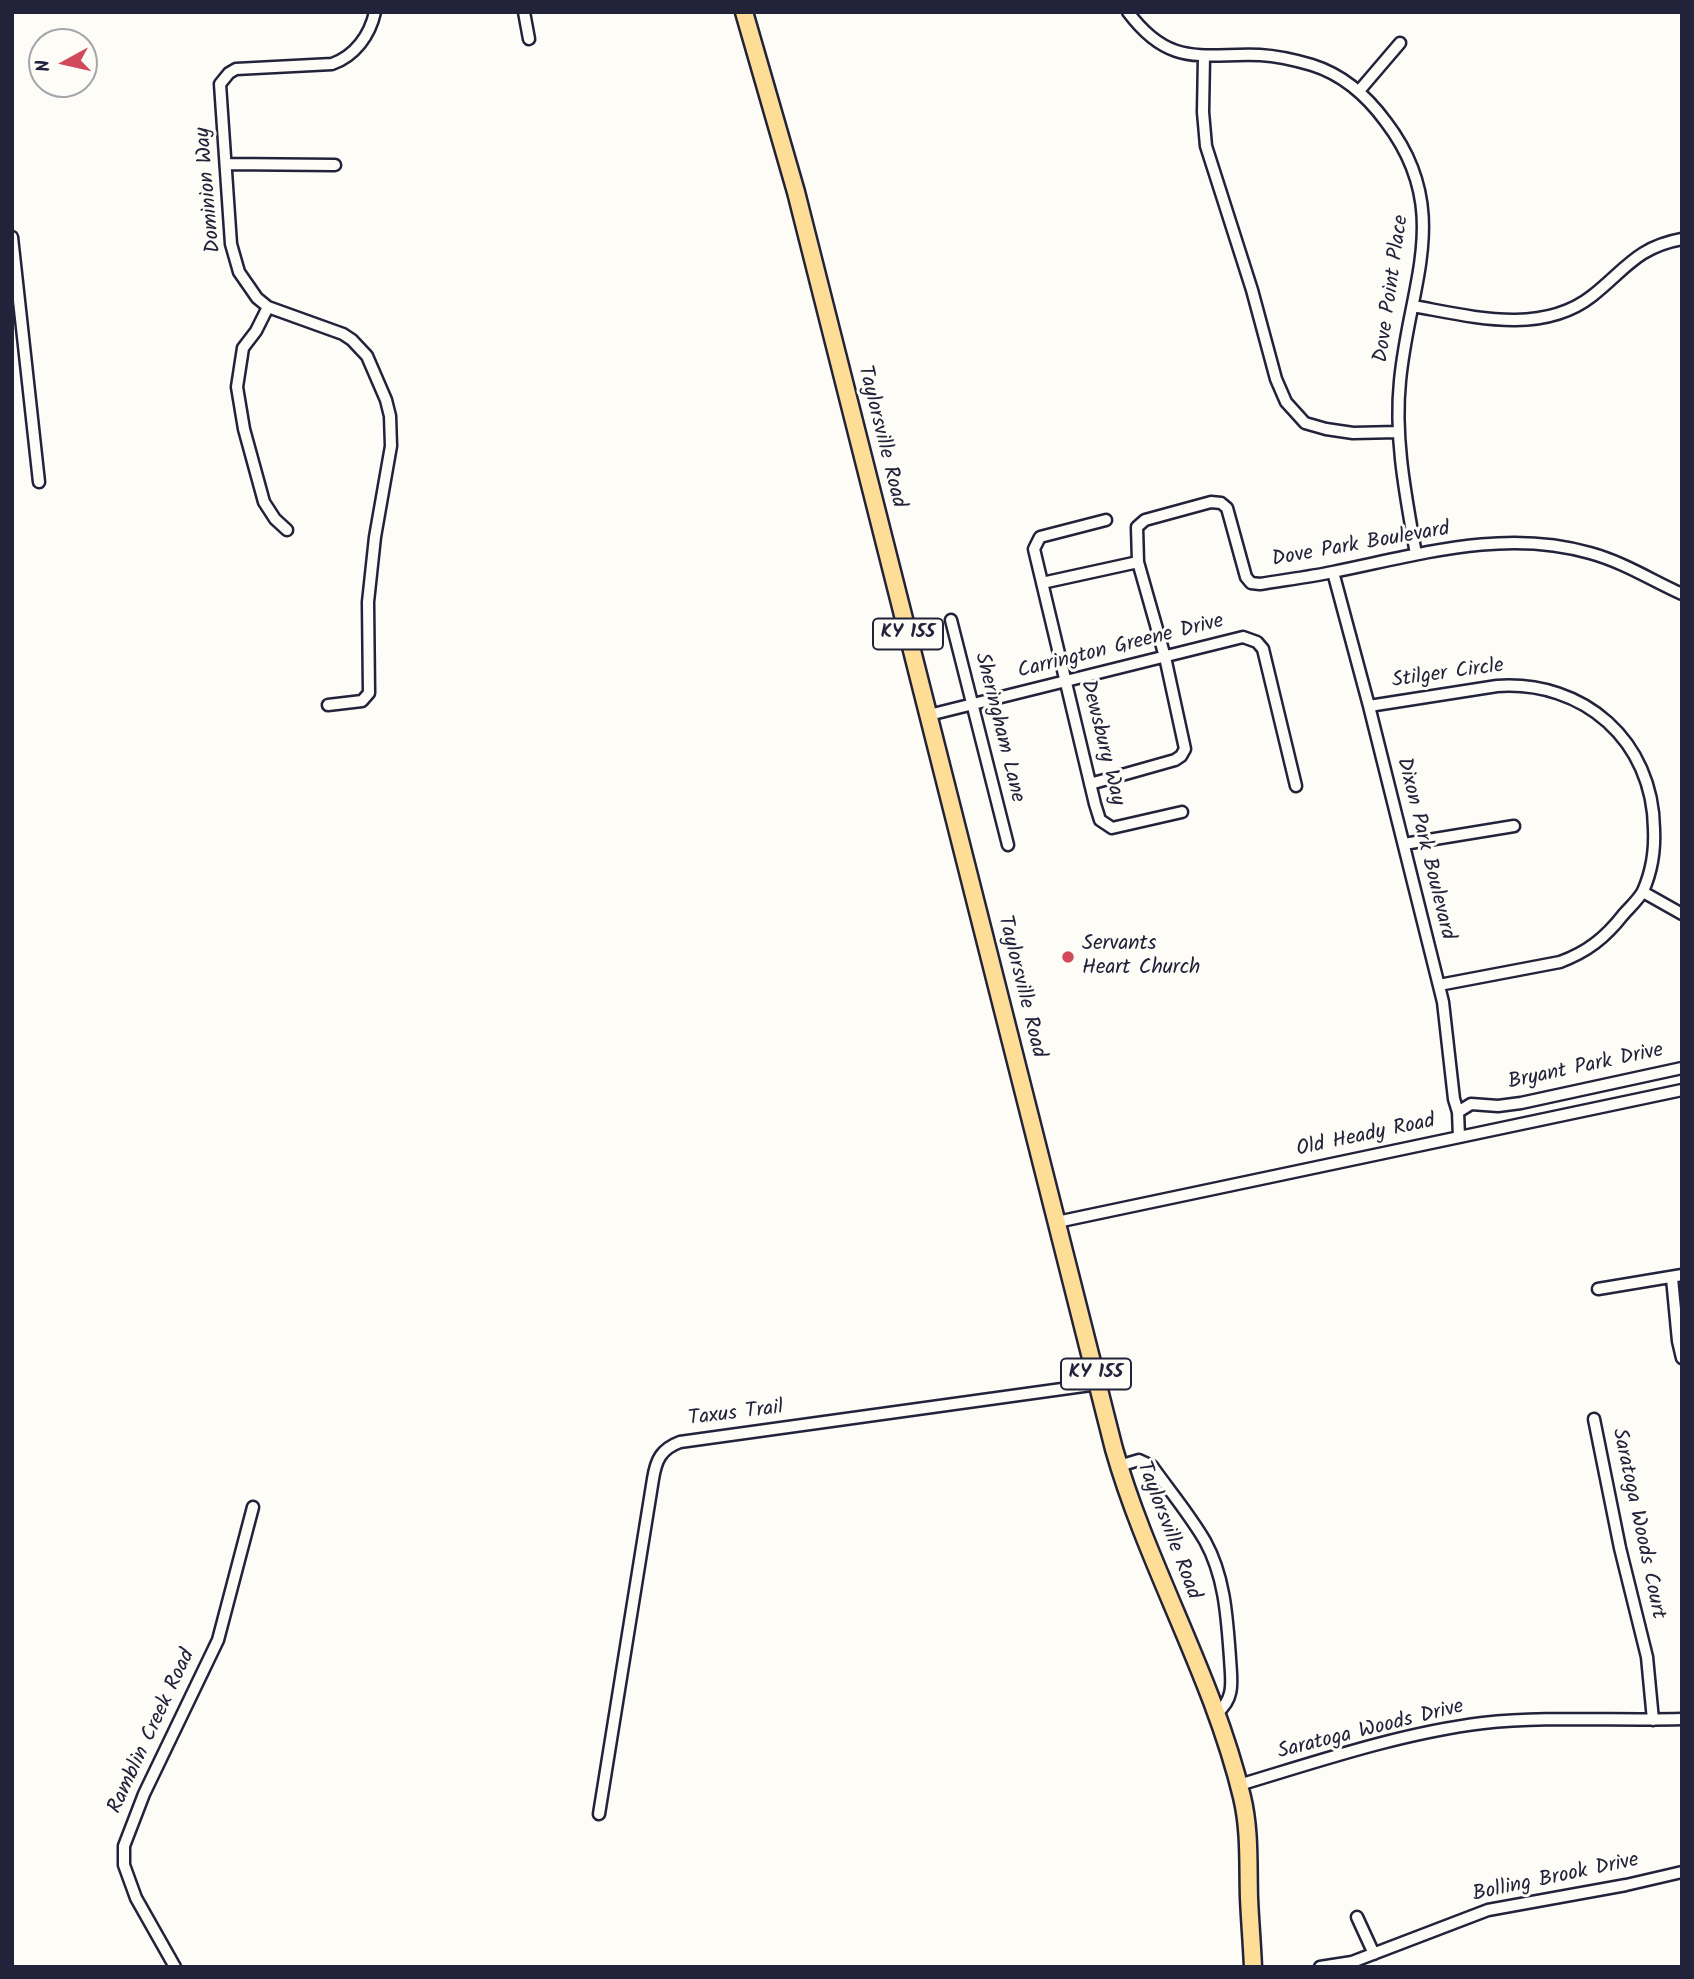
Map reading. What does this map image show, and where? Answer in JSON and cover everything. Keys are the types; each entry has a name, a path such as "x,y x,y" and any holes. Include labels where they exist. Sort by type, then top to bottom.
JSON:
{"main road":[{"name":"Taylorsville Road","path":"744,12 796,192 1119,1466 1149,1552 1201,1670 1239,1785 1246,1818 1253,1967"}],"street":[{"name":"Dominion Way","path":"328,705 362,701 369,693 368,602 375,537 391,446 390,416 373,368 360,347 343,334 268,307 247,285 233,257 220,84 236,69 332,64 341,61 356,50 375,12"},
{"path":"524,12 529,39"},
{"name":"Dove Point Place","path":"1128,12 1146,33 1159,43 1188,55 1258,55 1298,61 1331,73 1359,91 1383,117 1405,149 1419,182 1424,226 1400,379 1398,432 1416,554"},
{"path":"1359,91 1400,43"},
{"path":"1204,57 1203,112 1206,146 1252,290 1276,379 1286,402 1304,423 1353,433 1398,432"},
{"path":"226,164 335,165"},
{"path":"12,237 39,482"},
{"path":"1413,306 1500,320 1553,314 1584,301 1630,261 1654,246 1682,239"},
{"path":"268,307 256,331 243,348 237,372 237,387 244,429 264,502 275,519 287,530"},
{"name":"Dove Park Boulevard","path":"1090,784 1175,760 1185,748 1165,657 1138,562 1137,527 1144,520 1211,502 1221,503 1227,508 1243,571 1251,583 1260,584 1333,572 1416,554 1489,543 1523,542 1567,547 1630,567 1682,594"},
{"name":"Dewsbury Way","path":"1106,520 1040,537 1034,549 1090,784 1100,820 1112,828 1182,812"},
{"path":"1042,583 1138,562"},
{"name":"Dixon Park Boulevard","path":"1333,572 1443,1002 1459,1138"},
{"name":"Sheringham Lane","path":"951,620 1008,845"},
{"name":"Carrington Greene Drive","path":"929,715 1243,637 1257,642 1265,656 1296,786"},
{"name":"Stilger Circle","path":"1369,706 1517,685 1551,691 1584,704 1614,726 1627,742 1644,774 1654,805 1655,842 1643,892 1607,935 1578,956 1560,962 1439,985"},
{"path":"1404,844 1514,826"},
{"path":"1643,892 1682,914"},
{"name":"Bryant Park Drive","path":"1458,1112 1471,1104 1498,1106 1521,1103 1682,1068"},
{"name":"Old Heady Road","path":"1057,1222 1682,1090"},
{"path":"1598,1289 1677,1277 1678,1341 1682,1358"},
{"name":"Taxus Trail","path":"600,1814 653,1479 657,1461 664,1450 680,1442 1098,1384"},
{"name":"Saratoga Woods Court","path":"1594,1419 1620,1548 1647,1657 1653,1720"},
{"path":"1119,1466 1139,1460 1152,1466 1205,1540 1212,1556 1226,1608 1231,1687 1228,1702 1217,1713"},
{"name":"Ramblin Creek Road","path":"175,1967 154,1933 130,1883 124,1865 124,1846 144,1794 218,1640 253,1507"},
{"name":"Saratoga Woods Drive","path":"1239,1785 1414,1736 1458,1727 1515,1721 1682,1719"},
{"name":"Bolling Brook Drive","path":"1320,1967 1352,1962 1488,1910 1626,1885 1682,1871"},
{"path":"1357,1917 1374,1954"}],"place":[{"name":"Servants Heart Church","path":"1068,957"}]}
